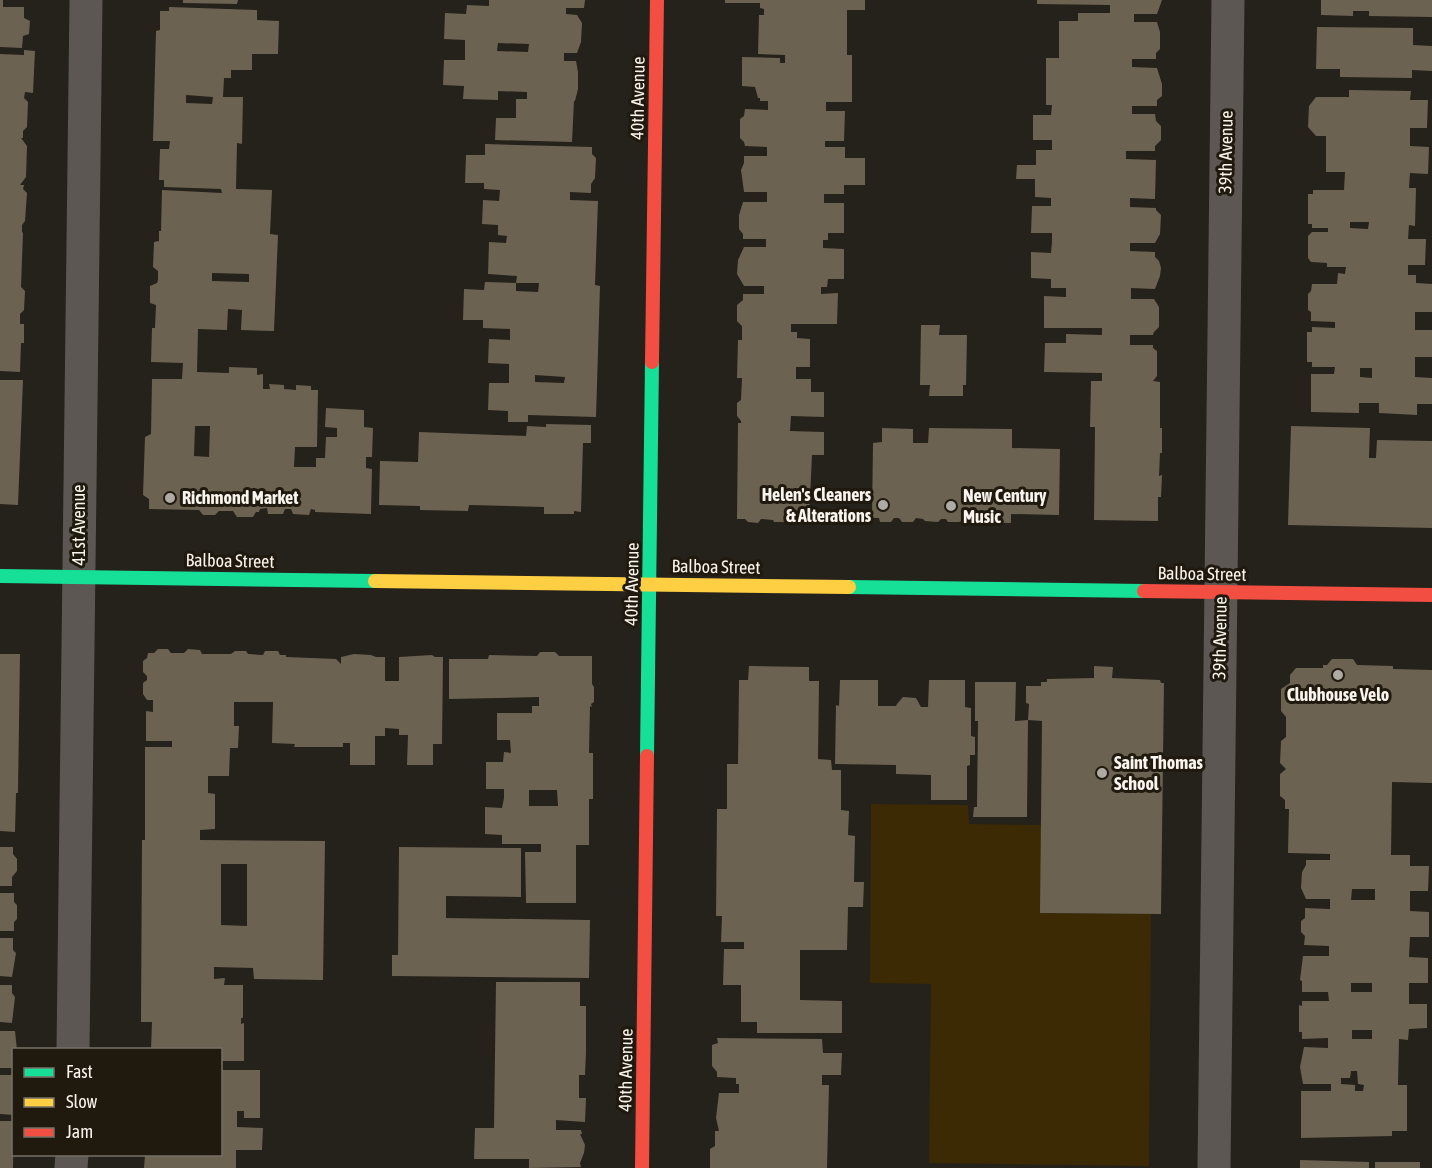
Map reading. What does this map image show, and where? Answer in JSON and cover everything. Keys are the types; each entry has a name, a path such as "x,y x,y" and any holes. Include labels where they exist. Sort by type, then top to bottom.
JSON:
{"street":[{"name":"41st Avenue","path":"73,1048 86,0"},
{"name":"40th Avenue","path":"642,1168 657,0"},
{"name":"39th Avenue","path":"1214,1168 1228,0"},
{"name":"Balboa Street","path":"0,576 1432,595"}],"shaded area":[{"path":"871,804 968,805 969,824 1041,825 1041,913 1151,914 1149,1166 929,1163 931,984 870,983"}],"building":[{"path":"0,0 3,0 3,7 24,7 24,18 30,21 29,34 23,36 22,48 0,47"},
{"path":"183,0 238,0 237,4 183,3"},
{"path":"489,0 585,0 584,8 566,8 566,14 577,15 582,23 581,42 577,53 564,53 564,61 576,61 578,72 572,142 495,140 496,118 516,118 516,99 527,99 527,92 498,91 498,100 463,99 464,86 443,85 444,60 465,60 465,40 444,39 445,13 466,14 467,5 489,6","holes":["498,43 529,44 528,52 497,51"]},
{"path":"725,0 865,0 865,10 847,10 847,55 852,55 852,102 826,102 826,111 845,111 844,141 825,141 825,147 845,147 845,158 865,158 865,185 844,185 844,194 824,194 824,203 844,203 844,233 828,233 828,240 823,240 823,248 844,249 844,279 828,279 827,287 821,287 821,294 838,293 837,324 791,324 791,332 797,332 797,338 810,339 810,367 796,367 796,379 811,379 811,392 824,392 824,417 791,416 790,431 824,432 824,455 812,455 809,520 788,519 786,522 774,522 761,519 758,523 737,519 738,423 741,421 737,416 737,403 741,400 742,378 737,378 738,340 742,340 742,326 737,321 737,305 743,300 743,294 764,294 764,286 744,286 737,274 738,260 744,247 766,247 766,239 743,239 743,234 739,229 739,215 743,202 767,202 767,192 744,192 741,170 744,156 767,156 767,147 745,146 740,138 740,119 744,116 745,109 768,110 768,101 760,101 755,87 742,86 742,57 780,58 780,63 785,63 785,55 758,54 759,15 764,15 764,9 760,8 760,3 725,3"},
{"path":"1037,0 1162,0 1157,14 1134,14 1134,22 1157,22 1160,32 1160,49 1156,53 1156,59 1132,59 1132,67 1157,68 1162,84 1162,96 1157,100 1157,106 1132,106 1132,114 1155,114 1156,121 1161,126 1161,140 1155,146 1155,151 1126,151 1126,159 1156,160 1155,199 1130,198 1130,207 1156,208 1161,215 1160,234 1155,243 1130,243 1130,251 1155,252 1161,268 1155,289 1131,288 1131,299 1154,299 1159,307 1159,327 1153,335 1130,335 1130,345 1153,345 1157,351 1157,376 1153,381 1160,382 1160,428 1162,428 1159,476 1162,475 1161,497 1158,497 1158,521 1094,520 1095,427 1090,427 1091,381 1102,381 1102,373 1044,372 1045,343 1066,343 1066,334 1102,335 1102,328 1044,328 1044,296 1066,297 1066,288 1051,288 1051,279 1031,278 1031,252 1051,253 1052,242 1052,233 1031,233 1032,206 1051,206 1051,198 1035,197 1035,179 1016,179 1017,165 1036,165 1036,150 1052,150 1052,140 1033,140 1033,115 1051,115 1052,105 1046,105 1046,58 1059,58 1059,21 1078,21 1078,13 1110,13 1110,5 1037,4"},
{"path":"1321,0 1432,0 1432,17 1369,16 1369,11 1353,11 1353,16 1321,15"},
{"path":"169,7 257,10 257,20 279,21 278,54 252,54 252,70 231,70 231,78 224,78 223,97 243,97 242,144 237,143 236,189 272,190 270,234 278,235 274,331 241,330 242,310 228,309 227,330 198,329 197,372 229,373 229,367 257,368 257,375 263,374 263,389 270,389 269,384 284,385 284,389 296,390 296,385 311,386 311,390 318,390 317,447 295,447 294,467 316,467 316,458 325,458 326,437 337,437 337,428 325,427 326,408 364,410 364,427 373,428 372,457 366,457 366,468 372,469 371,514 315,512 311,509 309,515 293,514 291,509 285,509 283,514 268,514 267,508 260,509 253,517 237,517 233,511 219,511 215,515 203,515 199,510 149,509 149,499 143,495 145,437 151,434 152,379 182,379 183,363 151,362 152,328 155,328 156,305 150,303 150,286 158,280 158,271 153,267 154,242 159,241 159,231 161,231 162,190 222,193 221,189 164,187 164,180 159,180 160,149 169,149 170,141 153,141 156,31 160,30 160,11 169,11","holes":["186,95 213,97 212,104 186,103","212,273 249,274 249,282 212,281","195,426 210,426 209,457 194,456"]},
{"path":"1317,27 1413,28 1413,45 1432,46 1432,71 1412,70 1412,78 1340,77 1340,69 1316,69"},
{"path":"24,50 35,51 33,93 25,92 24,98 28,102 27,127 21,138 27,146 26,177 20,185 24,185 23,189 27,193 25,221 22,225 21,287 25,291 24,310 20,314 20,324 24,324 24,343 21,343 20,372 0,371 0,54 24,55"},
{"path":"1349,90 1411,91 1410,100 1428,100 1427,128 1410,128 1410,146 1429,147 1428,174 1410,173 1409,188 1416,188 1415,226 1409,225 1408,239 1426,239 1425,265 1408,265 1408,275 1416,275 1416,283 1432,284 1432,312 1415,312 1415,330 1432,330 1432,357 1415,357 1415,377 1432,378 1432,404 1417,404 1417,415 1379,413 1379,403 1359,403 1359,413 1311,412 1311,374 1334,374 1335,367 1312,367 1312,362 1307,362 1307,332 1312,332 1312,327 1335,328 1335,322 1311,321 1308,294 1312,284 1337,284 1338,273 1345,274 1346,267 1327,267 1327,263 1311,262 1308,258 1308,236 1312,232 1328,232 1328,228 1312,228 1312,224 1308,224 1308,194 1313,194 1313,190 1344,190 1345,172 1326,172 1326,136 1316,136 1308,127 1309,106 1316,97 1349,97","holes":["1350,222 1369,222 1368,229 1350,228","1360,368 1372,368 1372,378 1360,377"]},
{"path":"485,144 592,147 592,154 596,158 595,178 591,184 591,193 570,192 570,200 598,201 595,285 600,286 596,417 528,415 528,422 508,422 508,411 488,410 489,383 509,383 509,364 488,363 489,339 510,340 510,329 483,328 483,320 463,320 464,289 484,290 485,282 516,283 517,276 488,274 489,242 506,243 507,236 498,235 498,225 482,224 483,200 499,201 500,190 484,189 484,183 465,183 466,155 485,155","holes":["516,283 539,283 538,292 516,291","535,375 565,377 564,383 535,382"]},
{"path":"921,325 940,325 939,335 967,335 966,385 963,385 963,396 929,396 930,385 920,385"},
{"path":"0,380 23,380 18,505 0,504"},
{"path":"546,424 591,425 591,443 583,443 581,512 544,514 544,507 469,505 468,511 420,510 420,506 379,505 380,461 418,462 419,432 526,436 527,426 546,427"},
{"path":"1291,426 1370,428 1369,458 1376,458 1377,440 1432,441 1432,528 1288,525"},
{"path":"882,428 913,429 913,443 928,443 929,428 1012,429 1012,448 1060,449 1059,515 1011,514 1011,523 967,522 967,519 948,522 946,519 941,519 938,522 916,518 913,522 902,522 899,518 894,518 891,522 880,522 879,518 872,518 873,443 882,442"},
{"path":"158,649 168,649 171,653 184,653 188,649 200,650 202,654 231,654 235,651 246,651 248,654 263,655 265,651 278,651 280,655 286,655 286,657 336,659 341,664 341,657 354,654 371,655 385,657 385,681 399,681 399,657 432,655 443,657 442,744 433,744 433,765 407,765 408,735 399,735 399,729 385,728 385,736 375,736 375,765 350,765 350,743 343,743 343,747 294,747 295,744 272,743 273,702 234,702 234,726 239,726 238,748 230,748 229,776 208,776 208,793 215,794 215,829 200,830 200,840 325,841 323,980 254,979 253,968 214,967 214,979 225,978 224,985 243,985 241,1024 244,1023 244,1061 222,1061 222,1048 151,1048 152,1022 141,1022 145,747 172,747 172,741 146,741 146,711 153,712 153,700 147,700 143,694 143,683 147,680 147,676 143,672 143,661 147,658 148,653 154,653","holes":["221,864 247,864 247,926 221,925"]},
{"path":"540,652 555,652 559,656 592,656 594,702 591,704 592,707 590,706 589,753 593,753 593,799 589,799 589,845 576,845 576,903 526,903 525,852 541,852 541,844 502,844 502,835 485,834 485,807 502,808 504,798 504,789 486,789 486,762 503,762 504,752 511,753 510,740 497,740 497,713 532,713 532,706 539,706 539,697 449,699 449,659 488,659 489,655 537,656","holes":["529,790 557,790 558,806 529,806"]},
{"path":"0,654 20,654 18,793 16,793 15,832 0,831"},
{"path":"1332,659 1353,659 1357,665 1432,670 1432,783 1392,782 1391,855 1410,855 1410,866 1429,866 1428,891 1410,891 1410,911 1429,912 1429,937 1410,937 1409,957 1428,958 1428,983 1409,983 1409,1004 1427,1004 1427,1028 1409,1029 1408,1040 1399,1039 1398,1085 1407,1085 1407,1131 1392,1131 1392,1136 1301,1138 1301,1091 1331,1091 1331,1084 1303,1084 1300,1067 1304,1047 1328,1048 1328,1038 1302,1039 1302,1032 1299,1032 1299,1005 1302,1006 1302,1001 1329,1001 1328,992 1302,992 1302,981 1300,980 1303,956 1329,956 1329,946 1304,945 1305,936 1301,932 1301,921 1305,918 1305,908 1330,909 1330,899 1306,899 1301,888 1302,872 1306,860 1330,860 1330,854 1288,853 1289,809 1285,809 1285,800 1280,796 1280,774 1286,769 1280,763 1281,741 1286,737 1286,717 1281,711 1281,689 1290,683 1290,675 1296,668 1323,668 1323,665 1327,665","holes":["1352,889 1375,889 1375,900 1351,900","1351,983 1372,983 1372,992 1351,992","1352,1030 1372,1030 1372,1039 1352,1039","1351,1071 1357,1071 1358,1084 1364,1085 1363,1091 1355,1091 1355,1085 1341,1084 1341,1078 1350,1078"]},
{"path":"749,666 809,667 809,681 819,681 818,759 831,760 832,770 841,770 841,810 849,811 848,835 855,836 854,882 864,882 863,907 848,907 847,950 800,950 800,1000 842,1001 842,1033 757,1033 757,1022 741,1022 741,985 723,985 724,949 744,949 744,942 721,942 722,916 716,916 717,809 727,809 727,764 738,764 739,680 748,680"},
{"name":"Saint Thomas School","path":"1094,666 1113,667 1112,678 1160,680 1164,683 1161,914 1040,913 1042,721 1028,720 1029,704 1026,703 1026,686 1041,686 1041,682 1047,682 1047,679 1094,678"},
{"path":"840,680 878,680 878,706 896,706 903,697 916,698 921,707 928,707 929,680 965,680 965,707 971,708 971,736 975,737 975,755 970,755 970,765 967,766 967,800 931,800 931,775 896,774 896,765 835,764 836,705 839,706"},
{"path":"975,682 1016,682 1015,721 1028,720 1027,817 973,817 974,807 977,807 978,721 975,721"},
{"path":"0,847 13,847 13,854 17,859 17,871 12,877 12,886 0,886"},
{"path":"399,847 521,848 521,897 446,896 446,918 590,920 589,978 392,976 392,955 398,955"},
{"path":"0,893 14,893 17,919 14,922 14,931 0,931"},
{"path":"0,938 13,938 13,950 16,953 12,977 0,976"},
{"path":"496,982 580,982 580,1006 586,1006 586,1052 585,1075 579,1075 579,1098 586,1098 585,1122 556,1120 556,1130 581,1130 582,1134 580,1134 585,1145 581,1167 529,1168 529,1159 474,1159 475,1128 494,1128"},
{"path":"0,985 12,985 12,993 15,997 12,1023 0,1022"},
{"path":"0,1031 15,1031 17,1048 12,1048 12,1068 0,1068"},
{"path":"717,1038 822,1039 823,1053 842,1053 841,1075 822,1075 822,1085 829,1085 827,1168 710,1168 710,1149 715,1146 715,1131 719,1131 716,1118 719,1093 739,1093 736,1078 717,1077 717,1072 712,1066 712,1045 718,1043"},
{"path":"222,1070 260,1070 260,1118 244,1118 244,1111 237,1111 237,1127 263,1128 262,1150 236,1150 236,1168 144,1168 145,1156 222,1156"},
{"path":"0,1075 12,1075 12,1115 0,1114"},
{"path":"0,1121 12,1121 13,1168 0,1168"},
{"path":"1300,1160 1369,1162 1369,1168 1300,1168"},
{"path":"1375,1162 1420,1162 1420,1168 1375,1168"}],"traffic: fast":[{"path":"647,756 652,362"},
{"path":"0,576 375,581"},
{"path":"849,587 1144,591"}],"traffic: slow":[{"path":"375,581 849,587"}],"traffic: jam":[{"path":"652,362 657,0"},
{"path":"1144,591 1432,595"},
{"path":"642,1168 647,756"}],"place":[{"name":"Richmond Market","path":"170,498"},
{"name":"Helen's Cleaners & Alterations","path":"883,505"},
{"name":"New Century Music","path":"951,506"},
{"name":"Clubhouse Velo","path":"1338,675"},
{"name":"Saint Thomas School","path":"1102,773"}]}
